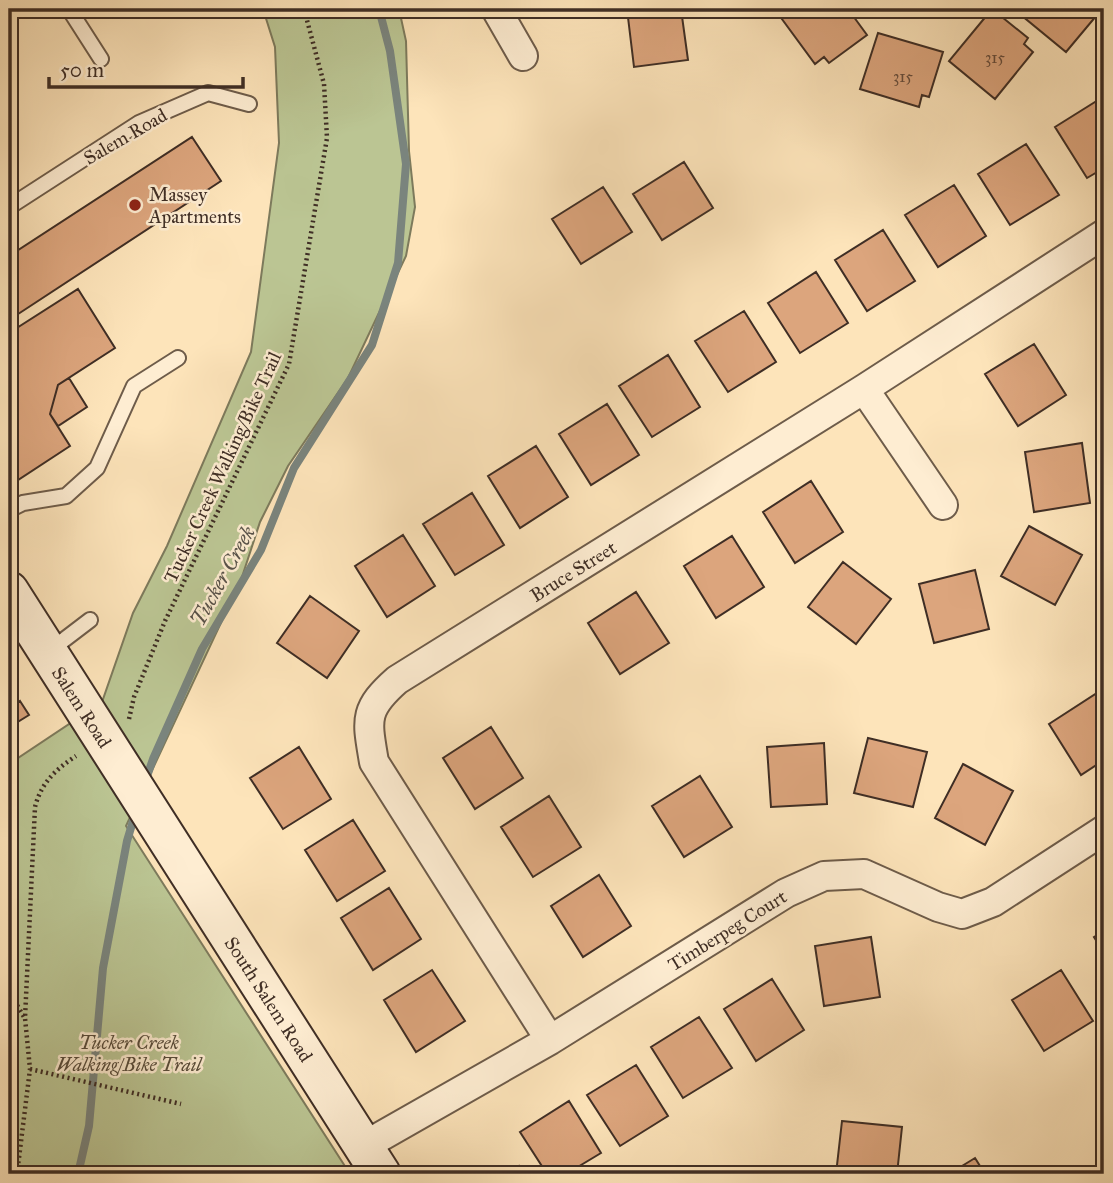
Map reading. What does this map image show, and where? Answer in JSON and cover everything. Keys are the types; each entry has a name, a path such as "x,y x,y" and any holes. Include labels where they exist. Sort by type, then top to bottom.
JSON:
{"main road":[{"name":"Salem Road","path":"9,591 156,824"},
{"name":"South Salem Road","path":"156,824 373,1160"}],"street":[{"path":"496,9 523,56"},
{"name":"Bruce Street","path":"550,1040 374,762 368,723 377,698 409,673 864,389 1104,234"},
{"path":"864,389 943,505"},
{"name":"Timberpeg Court","path":"373,1160 550,1040 786,893 824,876 864,874 938,907 962,914 993,902 1104,830"}],"lane":[{"path":"69,9 101,59"},
{"name":"Salem Road","path":"9,207 139,123 208,93 249,104"},
{"path":"9,510 23,503 66,496 97,468 134,386 178,358"},
{"path":"47,652 90,620"}],"path":[{"name":"Tucker Creek Walking/Bike Trail","path":"128,722 134,697 166,621 289,364 327,138 324,84 304,9"},
{"path":"17,1174 30,1069 25,1018 37,799 50,777 87,749"},
{"path":"9,990 25,1018"},
{"path":"30,1069 181,1104"}],"green space":[{"name":"Tucker Creek Walking/Bike Trail","path":"263,9 399,9 406,41 409,151 415,207 406,256 348,378 288,466 260,522 241,580 126,826 350,1174 9,1174 9,764 102,702 133,613 167,546 251,352 279,143 275,47"}],"building":[{"path":"627,9 681,9 688,60 634,67"},
{"path":"788,9 848,9 867,35 829,63 824,57 815,64 779,15"},
{"path":"992,9 1028,38 1024,44 1033,52 995,99 949,61"},
{"path":"1026,9 1102,9 1066,52 1021,15"},
{"path":"878,33 943,52 929,97 922,95 919,107 860,89"},
{"path":"1103,97 1104,168 1087,178 1055,127"},
{"name":"Massey Apartments","path":"192,137 221,181 9,320 9,256"},
{"path":"1026,144 1059,195 1010,225 978,174"},
{"path":"684,162 713,208 662,240 633,194"},
{"path":"954,185 986,236 938,267 905,215"},
{"path":"603,187 632,232 581,264 552,219"},
{"path":"883,230 915,281 867,311 835,260"},
{"path":"816,272 848,323 800,353 768,303"},
{"path":"78,289 115,348 58,385 50,414 70,446 18,480 9,465 9,333"},
{"path":"744,311 776,362 728,392 695,341"},
{"path":"1034,344 1066,395 1018,426 985,374"},
{"path":"668,355 700,407 652,437 619,386"},
{"path":"69,378 87,407 58,426 50,414 58,385"},
{"path":"607,404 639,455 591,485 559,434"},
{"path":"1082,443 1090,503 1034,512 1025,452"},
{"path":"536,446 568,497 520,528 488,476"},
{"path":"811,481 843,532 795,563 763,512"},
{"path":"472,493 504,545 455,575 423,524"},
{"path":"1029,526 1082,555 1055,605 1001,576"},
{"path":"403,535 435,586 387,617 355,566"},
{"path":"732,536 764,587 716,618 684,566"},
{"path":"843,562 891,599 856,644 808,607"},
{"path":"975,570 989,629 934,643 919,584"},
{"path":"636,592 669,643 620,674 588,623"},
{"path":"310,596 359,631 327,678 277,643"},
{"path":"1097,693 1104,705 1104,760 1081,775 1049,724"},
{"path":"20,701 29,715 11,726 9,708"},
{"path":"491,727 523,778 475,809 443,758"},
{"path":"868,738 927,752 913,807 854,793"},
{"path":"824,743 827,804 771,807 767,747"},
{"path":"299,747 331,799 283,829 250,778"},
{"path":"963,764 1013,791 985,845 935,818"},
{"path":"700,776 732,827 684,857 652,806"},
{"path":"549,796 581,847 533,877 501,827"},
{"path":"353,820 385,871 337,901 305,850"},
{"path":"599,875 631,926 583,957 551,906"},
{"path":"389,888 421,939 373,970 341,918"},
{"path":"1104,931 1104,953 1094,937"},
{"path":"871,937 880,997 824,1006 815,946"},
{"path":"432,970 465,1021 416,1052 384,1000"},
{"path":"1061,970 1093,1021 1044,1051 1012,1000"},
{"path":"772,979 804,1030 756,1061 724,1009"},
{"path":"699,1017 732,1068 683,1098 651,1047"},
{"path":"636,1065 668,1116 620,1146 587,1095"},
{"path":"569,1101 601,1153 566,1174 547,1174 520,1132"},
{"path":"842,1121 902,1127 897,1174 836,1174"},
{"path":"975,1158 985,1174 949,1174"},
{"path":"519,1166 524,1174 507,1174"}],"waterway":[{"name":"Tucker Creek","path":"145,782 202,649 261,550 294,468 372,345 398,263 406,164 390,51 379,9"},
{"name":"Tucker Creek","path":"78,1174 89,1126 103,968 127,841 136,811"}],"place":[{"name":"Massey Apartments","path":"135,205"}]}
